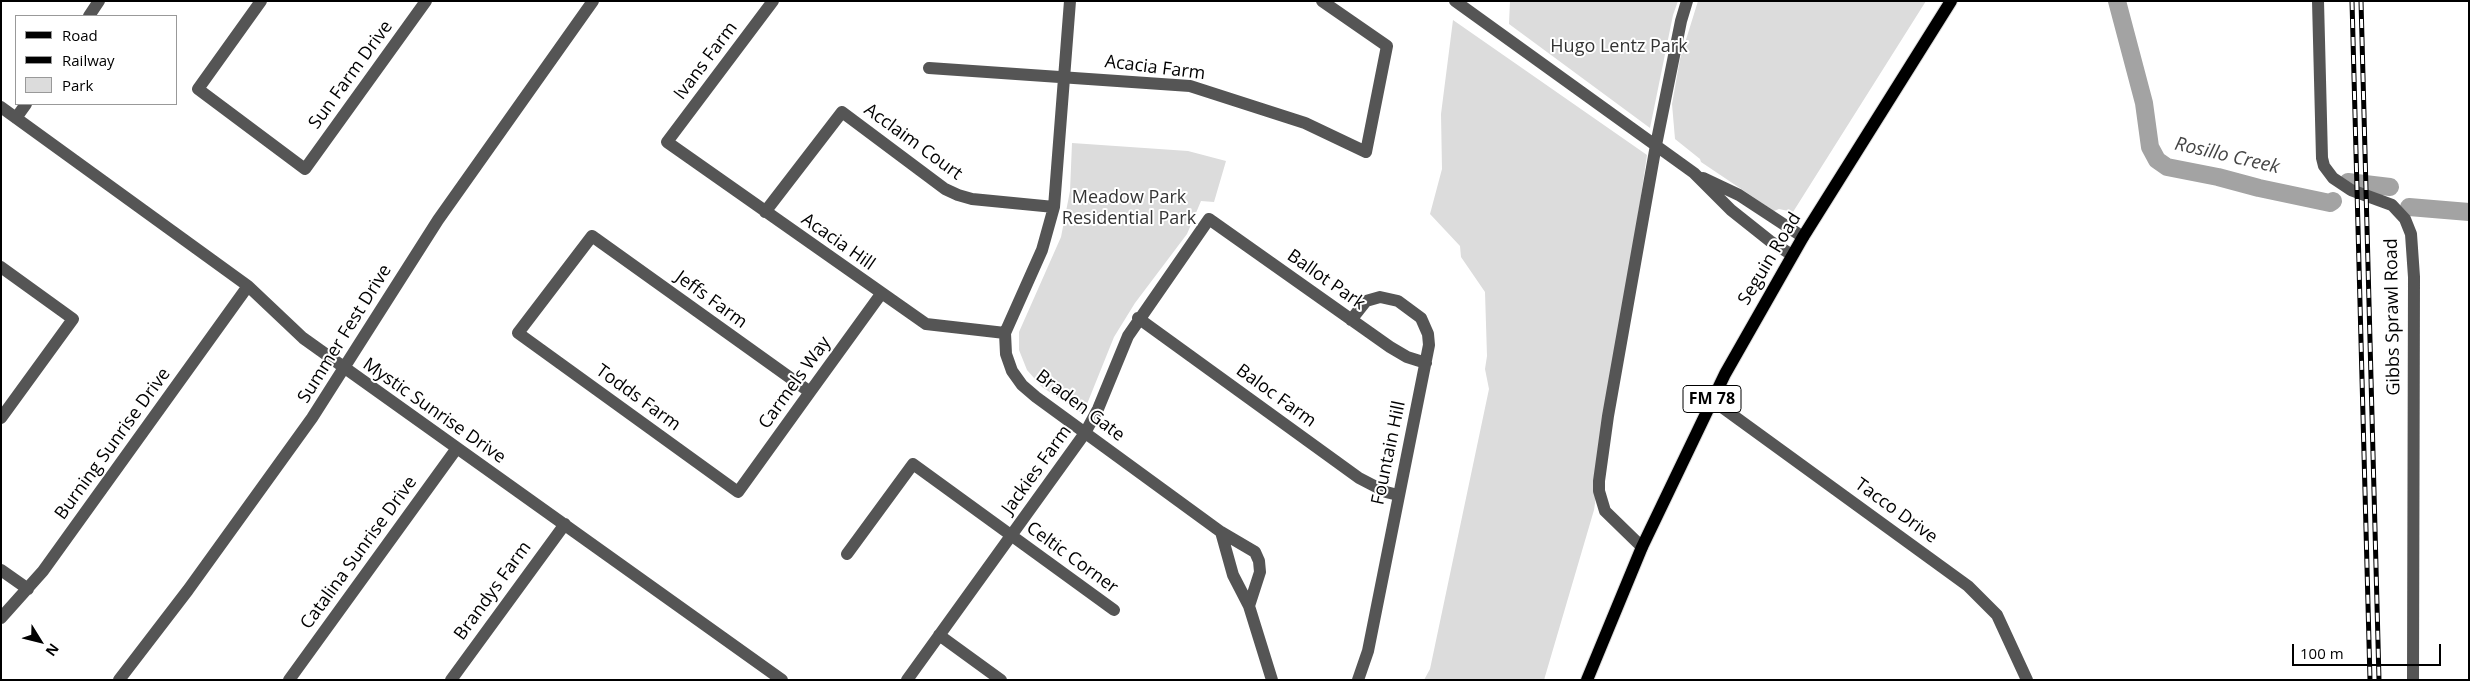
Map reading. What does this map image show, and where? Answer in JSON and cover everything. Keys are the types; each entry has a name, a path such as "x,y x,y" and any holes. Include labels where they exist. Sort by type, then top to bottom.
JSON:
{"main road":[{"name":"Seguin Road","path":"1587,680 1642,547 1712,400 1803,237 1951,1"}],"street":[{"name":"Sun Farm Drive","path":"261,1 198,89 305,169 426,1"},
{"name":"Summer Fest Drive","path":"119,680 199,575 312,418 438,220 594,1"},
{"name":"Ivans Farm","path":"667,142 773,1"},
{"path":"1004,333 1042,250 1054,207 1070,1"},
{"name":"Acacia Farm","path":"929,68 1190,86 1305,123 1366,152 1387,46 1322,1"},
{"path":"1455,1 1694,173 1731,210 1792,256"},
{"path":"1642,547 1605,511 1599,491 1599,481 1608,416 1656,145 1681,21 1687,1"},
{"name":"Gibbs Sprawl Road","path":"2318,1 2322,158 2324,166 2332,178 2351,190 2392,205 2405,219 2411,234 2414,277 2413,680"},
{"path":"16,118 25,105"},
{"name":"Mystic Sunrise Drive","path":"1,107 248,286 288,326 344,369 782,680"},
{"name":"Acclaim Court","path":"765,212 842,112 945,189 958,195 972,199 1054,207"},
{"name":"Acacia Hill","path":"667,142 926,324 1004,333"},
{"path":"1694,173 1739,195 1803,237"},
{"name":"Jackies Farm","path":"907,680 1085,433 1098,409 1128,336 1138,318 1209,219"},
{"name":"Ballot Park","path":"1209,219 1390,347 1407,357 1426,363"},
{"name":"Todds Farm","path":"592,236 518,333 738,492"},
{"name":"Jeffs Farm","path":"592,236 810,392"},
{"path":"1,267 73,318 1,418"},
{"name":"Burning Sunrise Drive","path":"1,618 28,589 248,286"},
{"name":"Carmels Way","path":"738,492 881,294"},
{"name":"Fountain Hill","path":"1351,320 1366,301 1380,297 1398,301 1421,318 1429,345 1368,651 1358,680"},
{"name":"Baloc Farm","path":"1138,318 1359,478 1386,492 1398,495"},
{"name":"Braden Gate","path":"1004,333 1006,354 1012,370 1022,385 1221,532 1255,552 1259,561 1260,572 1249,606"},
{"name":"Tacco Drive","path":"1712,400 1977,594 1997,615 2027,680"},
{"name":"Catalina Sunrise Drive","path":"289,680 457,448"},
{"name":"Celtic Corner","path":"847,554 913,464 1114,610"},
{"name":"Brandys Farm","path":"451,680 564,524"},
{"path":"1221,532 1233,575 1249,606 1272,680"},
{"path":"1,570 28,589"},
{"path":"940,635 1001,680"}],"green space":[{"name":"Hugo Lentz Park","path":"1510,1 1678,1 1673,15 1650,128 1509,24"},
{"path":"1698,1 1926,1 1793,212 1779,209 1774,211 1701,162 1700,159 1675,139 1672,104 1680,59"},
{"path":"1453,20 1647,155 1594,510 1544,680 1424,680 1430,669 1489,389 1485,369 1487,356 1485,292 1461,257 1460,246 1430,214 1442,169 1441,114"},
{"name":"Meadow Park Residential Park","path":"1072,143 1188,151 1226,161 1214,202 1201,201 1187,234 1135,303 1114,337 1083,414 1042,387 1027,370 1019,350 1019,332 1061,237 1070,191"}],"waterway":[{"name":"Rosillo Creek","path":"2117,1 2144,103 2150,147 2157,160 2167,167 2330,203 2333,201"},
{"name":"Rosillo Creek","path":"2348,182 2390,187"},
{"name":"Rosillo Creek","path":"2409,207 2469,212"}],"railway":[{"path":"2352,1 2370,680"},
{"path":"2361,1 2379,680"}]}
